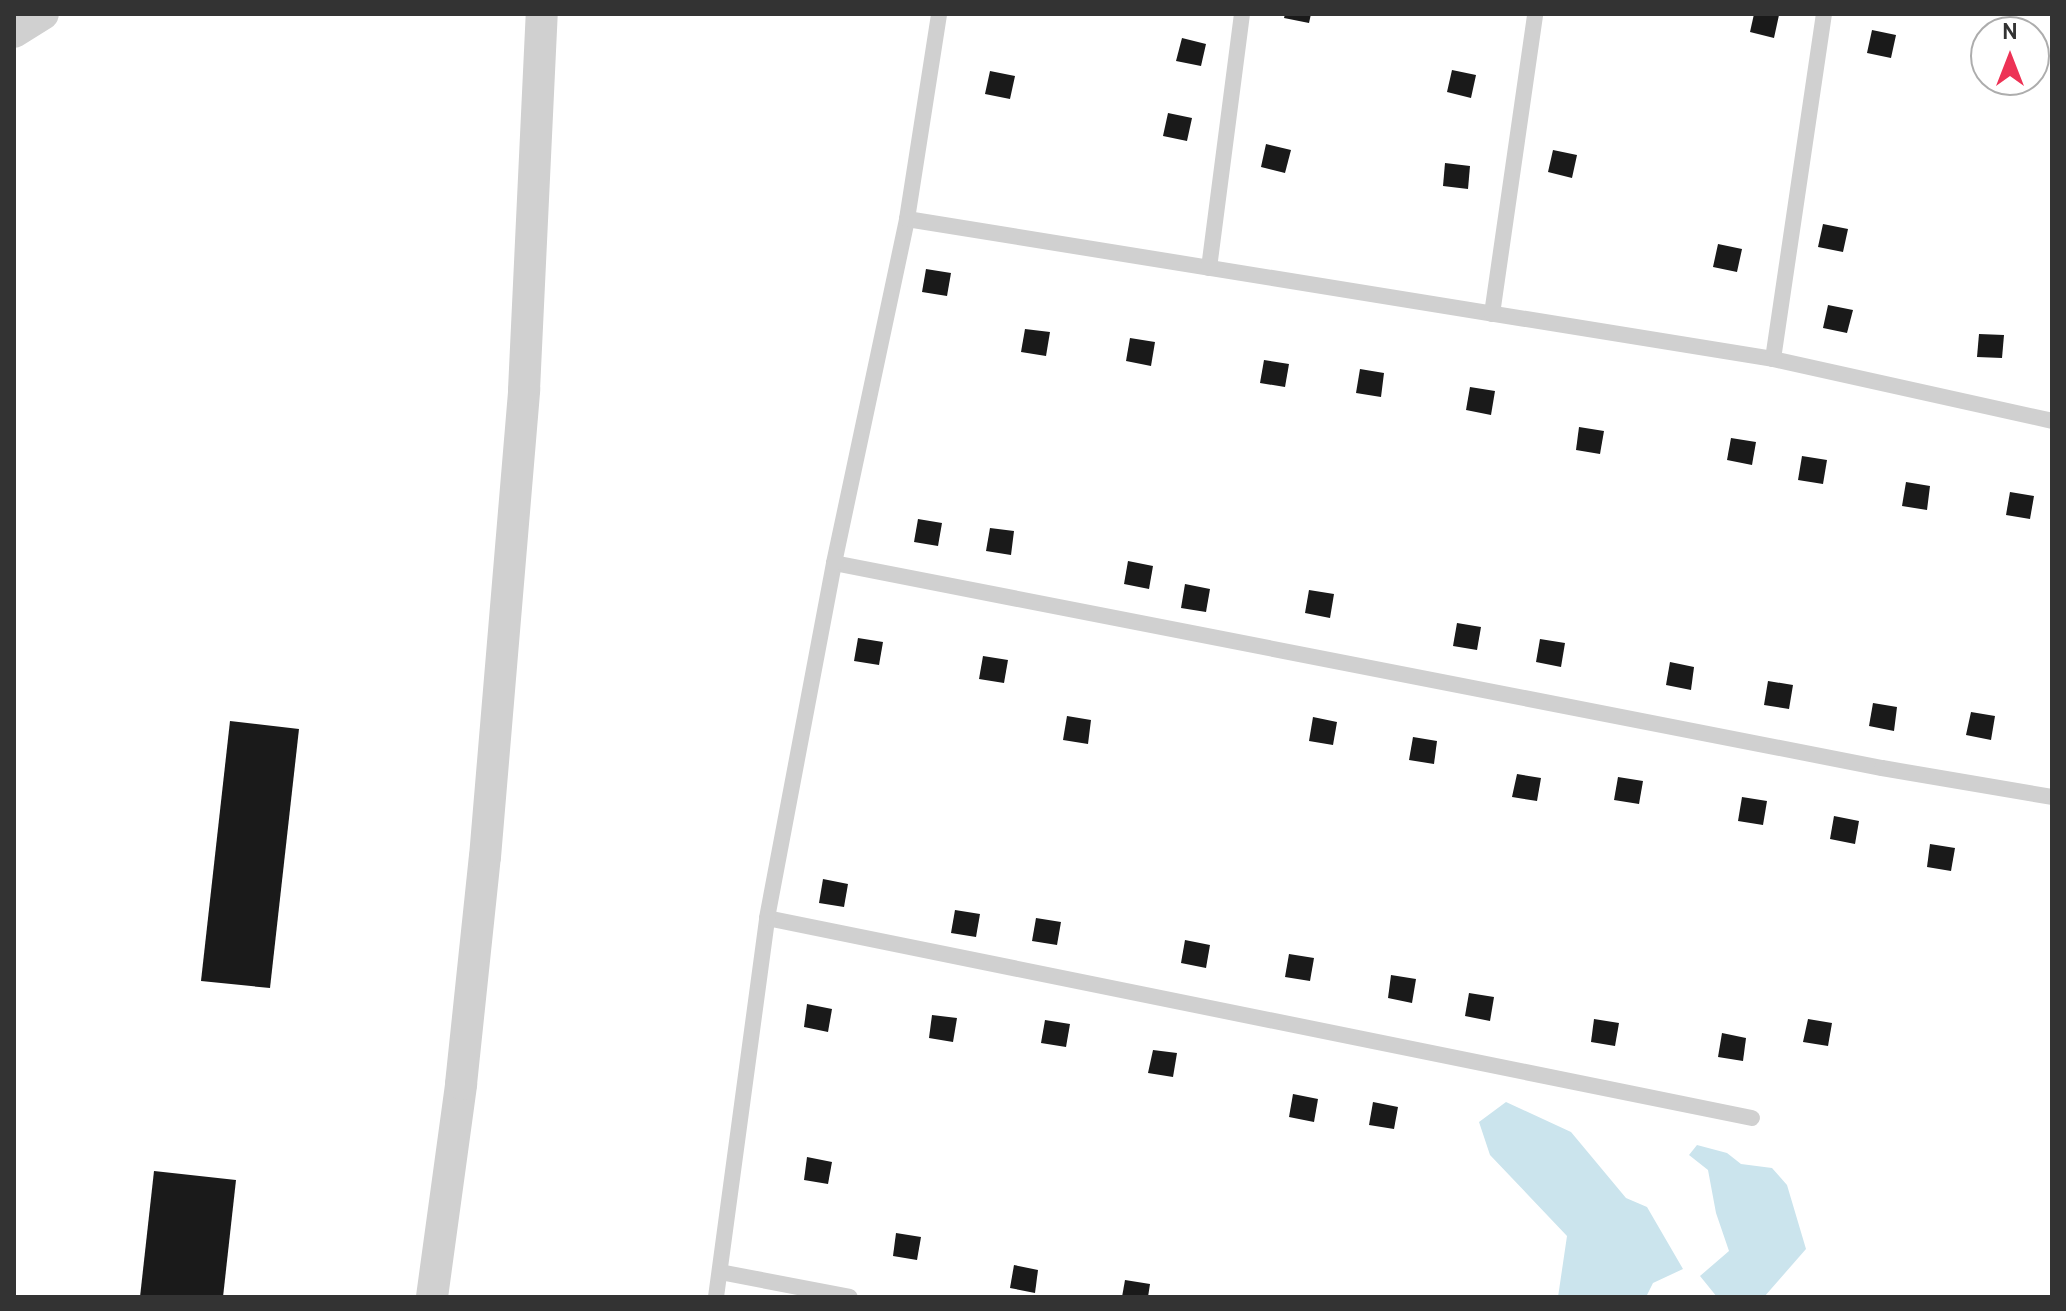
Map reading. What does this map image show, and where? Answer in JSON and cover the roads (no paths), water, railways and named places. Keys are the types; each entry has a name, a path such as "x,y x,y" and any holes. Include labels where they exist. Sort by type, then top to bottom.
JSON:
{"street":[{"path":"14,32 43,14"},
{"path":"432,1297 461,1084 485,857 524,390 542,14"}],"lane":[{"path":"716,1297 767,918 834,563 907,219 939,14"},
{"path":"1209,268 1242,14"},
{"path":"1492,314 1535,14"},
{"path":"1773,359 1824,14"},
{"path":"907,219 1773,359 2052,421"},
{"path":"834,563 1851,762 2052,797"},
{"path":"767,918 1752,1118"},
{"path":"720,1272 850,1297"}],"water":[{"path":"1506,1102 1571,1132 1626,1198 1647,1207 1683,1269 1653,1283 1646,1297 1558,1297 1567,1236 1490,1155 1479,1122"},
{"path":"1697,1145 1727,1153 1741,1164 1772,1168 1787,1185 1806,1249 1764,1297 1717,1297 1700,1276 1729,1251 1716,1213 1708,1170 1689,1155"}]}
